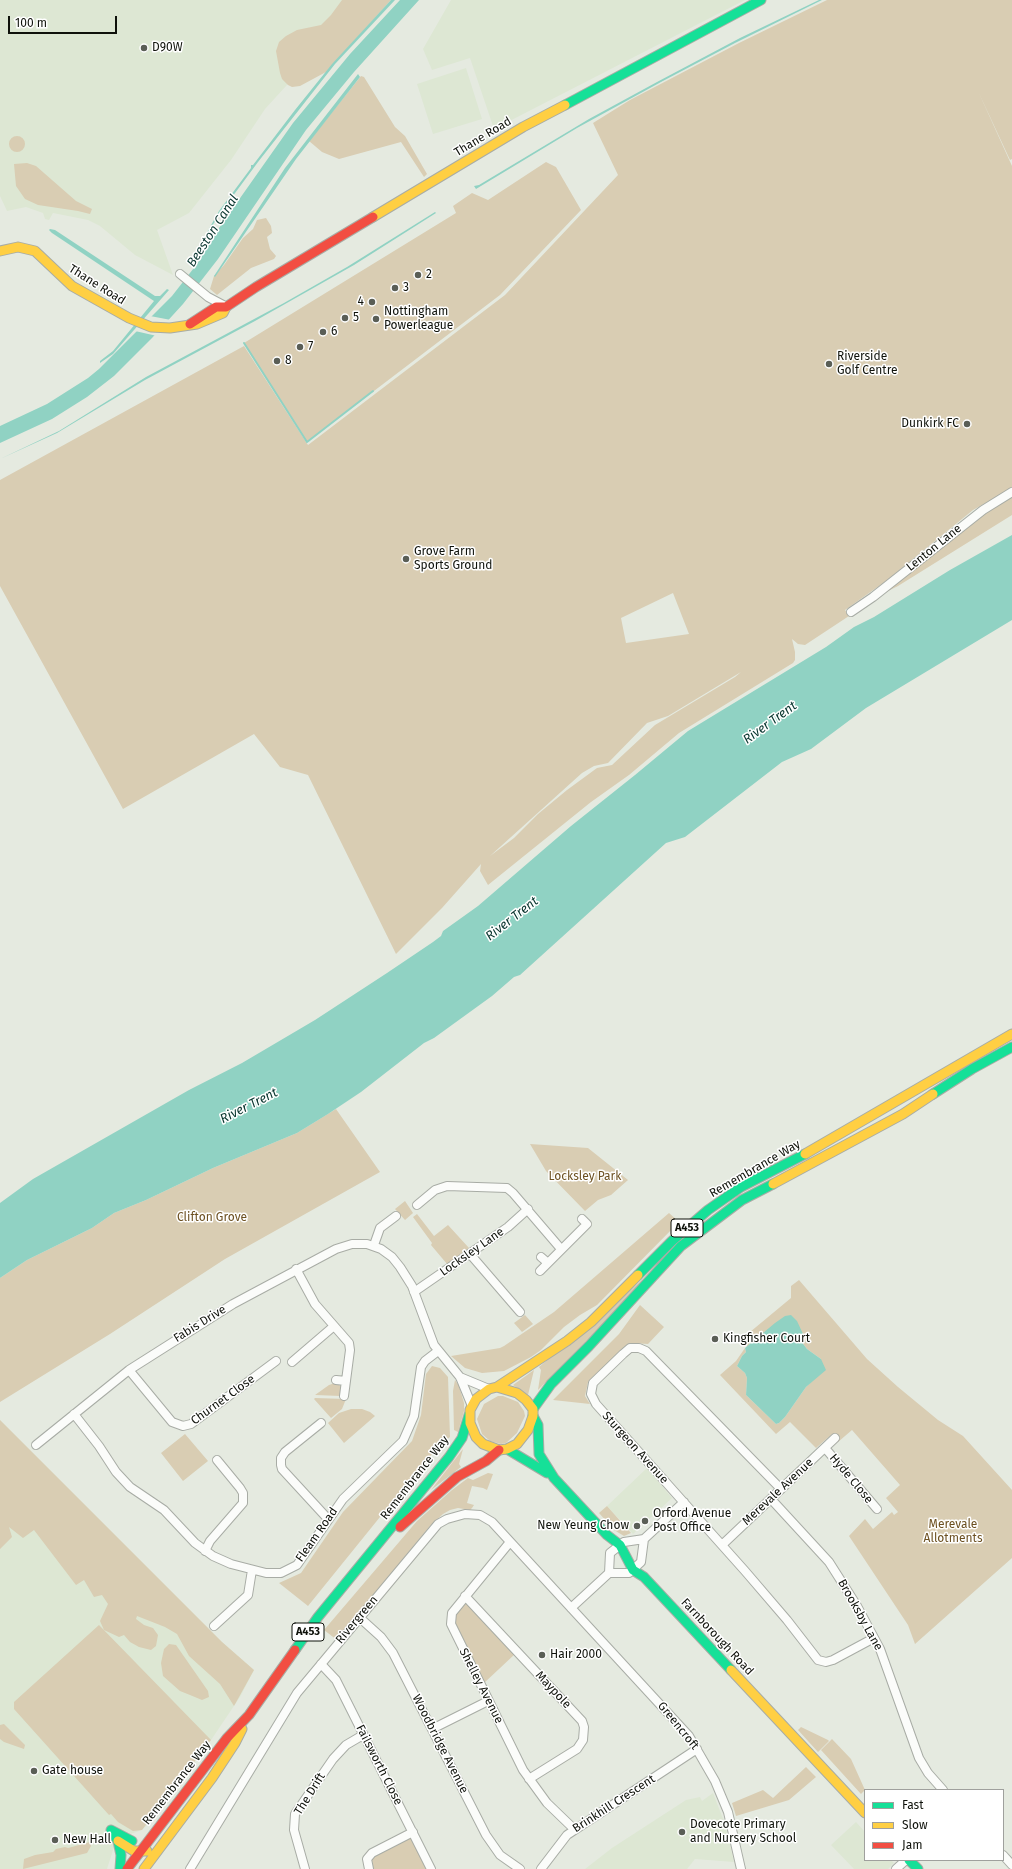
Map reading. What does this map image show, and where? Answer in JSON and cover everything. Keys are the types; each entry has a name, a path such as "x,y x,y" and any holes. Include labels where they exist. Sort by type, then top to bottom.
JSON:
{"main road":[{"name":"Thane Road","path":"0,251 18,247 35,252 72,286 144,325 157,328 180,327 190,324 216,308 226,307 256,287 523,127 760,0"},
{"path":"899,1100 967,1052 1011,1024"},
{"name":"Remembrance Way","path":"493,1388 567,1341 591,1322 662,1251 708,1210 741,1188 820,1146 1012,1034"},
{"name":"Remembrance Way","path":"533,1413 551,1384 589,1346 676,1252 714,1220 742,1200 810,1166 903,1114 972,1070 1012,1047"},
{"path":"903,1114 1012,1057"},
{"path":"493,1388 517,1393 526,1400 533,1413 528,1430 523,1438 512,1448 503,1449 483,1444 476,1437 470,1423 471,1410 482,1393 493,1388"},
{"name":"Remembrance Way","path":"127,1869 227,1738 249,1714 318,1617 372,1553 449,1457 462,1438 471,1410"},
{"name":"Farnborough Road","path":"533,1413 538,1425 539,1454 554,1478 607,1535 620,1545 633,1570 644,1577 864,1812"},
{"name":"Remembrance Way","path":"372,1553 457,1477 486,1461 503,1449"},
{"name":"Farnborough Road","path":"503,1449 531,1462 554,1478"},
{"name":"Remembrance Way","path":"144,1869 216,1772 235,1743 249,1714"},
{"path":"149,1839 133,1842 111,1830 118,1841 129,1849 139,1852 150,1851 163,1844"},
{"path":"118,1841 121,1862 120,1869"},
{"path":"910,1861 918,1869"}],"street":[{"path":"180,274 202,293 226,307"},
{"name":"Lenton Lane","path":"851,612 983,510 1012,492"},
{"path":"417,1205 422,1196 447,1186 502,1187 511,1190 561,1249"},
{"name":"Locksley Lane","path":"414,1292 508,1227 528,1210"},
{"path":"540,1271 587,1224 582,1219"},
{"path":"394,1221 380,1228 374,1245 392,1257 404,1272 414,1292 430,1338 438,1351 460,1377 471,1410"},
{"name":"Fabis Drive","path":"36,1445 41,1436 74,1414 129,1370 243,1297 344,1246 360,1244 374,1245"},
{"path":"470,1254 518,1309 508,1312"},
{"path":"541,1257 548,1263"},
{"path":"296,1269 311,1298 349,1343 350,1347 344,1396"},
{"path":"292,1362 298,1352 334,1326"},
{"name":"Sturgeon Avenue","path":"781,1489 646,1351 639,1348 630,1348 593,1383 592,1396 596,1404 722,1545 787,1620 818,1660 826,1662 834,1660 874,1638"},
{"name":"Fleam Road","path":"74,1414 99,1446 109,1464 119,1476 134,1489 164,1510 187,1536 205,1551 231,1564 252,1570 275,1573 292,1569 301,1561 328,1519 343,1499 404,1442 414,1416 421,1367 425,1361 438,1351"},
{"name":"Churnet Close","path":"129,1370 172,1422 183,1426 191,1424 266,1364 276,1361"},
{"path":"460,1377 493,1388"},
{"path":"336,1380 346,1381"},
{"path":"316,1425 285,1452 281,1458 281,1466 282,1469 328,1519"},
{"name":"Merevale Avenue","path":"722,1545 835,1438"},
{"name":"Hyde Close","path":"825,1448 877,1509"},
{"path":"205,1551 210,1541 244,1503 243,1493 222,1462"},
{"name":"Brooksby Lane","path":"771,1499 829,1562 847,1588 874,1638 919,1758 928,1773 942,1789"},
{"path":"609,1573 610,1554 624,1542 644,1539 684,1502"},
{"name":"Rivergreen","path":"190,1869 287,1706 438,1524 447,1519 465,1514 480,1516 492,1522 571,1608"},
{"path":"571,1608 609,1573 629,1573 633,1570 641,1562 644,1539"},
{"name":"Shelley Avenue","path":"510,1542 452,1613 451,1624 488,1701 529,1779 547,1803 574,1829"},
{"path":"214,1626 248,1595 252,1570"},
{"name":"Maypole","path":"465,1596 582,1721 584,1727 583,1740 577,1749 529,1779"},
{"name":"Greencroft","path":"571,1608 675,1720 697,1749 715,1781 728,1812 741,1869"},
{"name":"Woodbridge Avenue","path":"360,1618 380,1637 393,1653 486,1835 500,1855 520,1869"},
{"path":"220,1621 226,1627"},
{"name":"Failsworth Close","path":"321,1664 336,1680 432,1869"},
{"path":"432,1729 488,1701"},
{"name":"The Drift","path":"305,1869 294,1830 295,1814 339,1751 363,1734"},
{"name":"Brinkhill Crescent","path":"541,1869 556,1847 574,1829 697,1749"},
{"path":"369,1869 367,1859 372,1853 413,1832"},
{"path":"1004,1856 1012,1865"},
{"path":"896,1869 905,1861"}],"shaded area":[{"path":"0,0 349,0 297,74 265,109 231,160 189,213 157,230 173,275 135,255 100,226 88,220 53,213 49,220 45,219 43,213 26,207 7,211 0,196"},
{"path":"451,0 745,0 494,129 470,58 432,70 423,49"},
{"path":"466,68 482,119 433,134 417,84"},
{"path":"0,1420 222,1642 254,1670 240,1697 211,1740 146,1826 142,1830 125,1836 113,1850 107,1869 0,1869"},
{"path":"647,1468 672,1498 633,1534 607,1506"},
{"name":"Dovecote Primary and Nursery School","path":"713,1793 725,1824 734,1862 695,1859 687,1869 585,1869 612,1848 686,1800 700,1797 702,1801"},
{"path":"856,1822 864,1831 864,1861 892,1861 894,1863 888,1869 854,1869 831,1845"}],"green space":[{"path":"342,0 391,0 326,72 300,86 292,87 288,85 282,79 280,73 276,51 279,42 297,30 321,25 331,15"},
{"name":"Grove Farm Sports Ground","path":"827,0 1012,0 1012,159 1010,160 978,91 1012,166 1012,488 973,510 886,581 845,610 849,616 805,645 798,644 792,639 795,652 795,660 793,663 679,733 629,775 591,802 488,885 480,871 481,864 442,908 396,954 308,775 280,767 254,734 123,809 0,586 0,480 244,346 308,445 505,295 618,175 593,123 630,100 739,43","holes":["673,593 689,634 626,643 621,618","741,672 655,725 612,765 597,768 567,790 538,814 514,838 490,856 582,773 594,766 608,763 647,723 668,716"]},
{"path":"361,76 364,77 395,127 405,136 427,174 424,177 401,142 339,159 322,152 309,141"},
{"path":"14,136 20,136 25,141 23,150 20,152 14,152 9,147 9,141"},
{"name":"Nottingham Powerleague","path":"546,162 556,167 581,210 500,295 307,442 244,343 456,213 453,206 472,193 488,200"},
{"path":"27,163 36,166 76,201 92,209 90,214 38,205 25,199 16,186 14,164"},
{"path":"266,218 271,226 272,233 267,237 270,249 276,256 274,259 251,268 217,295 210,289 214,276 224,265 243,238 253,229 257,220"},
{"path":"1012,496 1012,515 898,586 880,595 987,511"},
{"name":"Clifton Grove","path":"336,1109 380,1172 225,1259 110,1334 0,1402 0,1278 27,1260 92,1228 114,1213 146,1200 213,1168 297,1133"},
{"name":"Locksley Park","path":"530,1144 588,1148 628,1180 611,1195 598,1200 585,1211 546,1171"},
{"path":"744,1194 604,1323 538,1390 541,1370 539,1367"},
{"path":"405,1201 413,1213 405,1220 395,1209"},
{"path":"669,1213 679,1222 597,1305 564,1327 541,1350 531,1357 504,1371 482,1373 465,1368 451,1356 500,1348 504,1346 554,1312"},
{"path":"417,1214 434,1236 448,1225 469,1248 447,1264 431,1245 432,1243 413,1217"},
{"name":"Merevale Allotments","path":"799,1280 867,1359 938,1420 963,1436 1012,1490 1012,1558 915,1644 908,1625 849,1536 865,1519 873,1529 892,1512 894,1515 898,1512 886,1498 900,1485 852,1430 838,1442 832,1434 816,1448 790,1422 776,1434 720,1375 736,1361 745,1348 746,1352 742,1356 737,1366 745,1373 747,1378 746,1395 776,1424 785,1417 811,1382 821,1359 807,1349 800,1340 760,1334 747,1347 744,1337 791,1298 791,1286"},
{"path":"640,1305 664,1327 648,1344 632,1343 624,1348 588,1382 585,1396 590,1404 553,1400 619,1334"},
{"path":"525,1315 533,1324 522,1332 514,1323"},
{"path":"432,1366 440,1368 448,1377 450,1437 440,1445 418,1470 308,1606 279,1583 301,1573 343,1512 412,1441 421,1415 426,1374"},
{"path":"534,1370 528,1395 513,1385"},
{"path":"455,1380 459,1386 464,1403 464,1411 458,1432 454,1430 453,1391"},
{"path":"335,1383 341,1386 341,1396 315,1395 329,1385"},
{"path":"498,1396 503,1396 518,1402 524,1411 525,1416 517,1433 506,1443 501,1444 490,1441 482,1434 477,1419 484,1404"},
{"path":"314,1399 346,1399 342,1409 331,1418"},
{"path":"351,1409 362,1409 375,1416 344,1443 328,1423 339,1413"},
{"path":"0,1420 222,1642 254,1670 234,1706 220,1684 189,1656 177,1634 165,1627 137,1616 136,1619 144,1625 153,1628 158,1635 156,1646 151,1650 139,1647 130,1642 124,1635 119,1637 104,1630 100,1621 108,1604 102,1595 94,1597 84,1580 76,1585 34,1530 23,1538 9,1527 12,1537 0,1549"},
{"path":"185,1434 208,1461 183,1481 161,1453"},
{"path":"463,1449 459,1464 461,1467 431,1490"},
{"path":"488,1473 493,1474 487,1490 472,1486 467,1503 474,1505 472,1508 470,1510 458,1508 450,1510 443,1514 430,1526 337,1640 324,1630 417,1521 468,1478 473,1480"},
{"path":"607,1506 631,1533 624,1536 614,1530 599,1513"},
{"path":"466,1601 515,1654 483,1684 454,1623 456,1612"},
{"path":"99,1625 211,1740 142,1830 133,1831 118,1822 111,1814 109,1815 14,1709 14,1702"},
{"path":"169,1644 176,1645 208,1691 209,1697 202,1700 180,1691 163,1676 161,1663 164,1649"},
{"path":"4,1724 25,1745 24,1749 4,1742 0,1739 0,1725"},
{"path":"801,1727 829,1741 818,1752 798,1730"},
{"path":"832,1739 851,1759 865,1789 861,1794 821,1750"},
{"path":"806,1767 816,1777 789,1800 736,1816 732,1803 763,1790 773,1798"},
{"path":"411,1838 429,1869 373,1869 372,1859 377,1854"},
{"path":"90,1842 91,1846 87,1853 23,1869 24,1859 35,1855 53,1852 56,1849 65,1847 68,1848"}],"water":[{"path":"391,0 395,0 335,64 258,162 212,226 201,251 192,264 191,261 219,211 251,168 251,165 253,165 332,64"},
{"path":"400,0 419,0 354,72 306,130 218,259 183,304 114,376 87,397 52,419 0,443 0,426 47,404 88,378 99,369 172,296 197,264 219,228 293,123 350,54"},
{"path":"819,0 822,0 735,43 577,128 476,189 474,186 479,185 589,119 657,82 740,38"},
{"path":"358,74 360,77 296,159 215,277 214,276 285,168"},
{"path":"435,212 436,213 354,265 255,321 145,380 57,433 0,459 59,431 146,377 284,303 347,267"},
{"path":"49,230 55,230 155,296 160,296 167,289 169,290 113,354 100,363 100,361 113,351 154,301 52,233"},
{"name":"River Trent","path":"1012,535 1012,620 866,708 811,749 782,762 685,837 666,843 520,975 514,977 492,996 434,1038 424,1043 361,1092 328,1114 297,1133 213,1168 146,1200 114,1213 92,1228 27,1260 0,1278 0,1203 33,1179 189,1090 242,1063 315,1020 387,973 441,936 443,931 478,906 571,826 688,731 826,647 854,627 874,617 950,570"},
{"path":"791,1315 797,1321 804,1336 800,1340 807,1349 821,1359 826,1370 806,1387 785,1417 776,1424 746,1395 747,1378 745,1373 737,1366 742,1356 746,1352 745,1348 775,1323 785,1316"}],"pier":[{"path":"150,316 171,320 157,336 135,331"}],"waterway":[{"path":"244,343 307,442 373,391"}],"traffic: fast":[{"path":"565,105 761,0"},
{"path":"933,1094 972,1069 1012,1047"},
{"path":"638,1275 672,1241 708,1210 741,1187 805,1154"},
{"path":"533,1409 551,1384 589,1346 681,1246 742,1200 773,1184"},
{"path":"295,1650 318,1617 449,1457 462,1438 469,1415"},
{"path":"533,1416 538,1425 539,1454 554,1478 607,1535 620,1545 633,1570 644,1577 731,1670"},
{"path":"507,1449 547,1473"},
{"path":"111,1830 132,1841"},
{"path":"115,1837 118,1841 121,1855 120,1869"},
{"path":"910,1861 918,1869"}],"traffic: slow":[{"path":"373,217 523,127 565,105"},
{"path":"0,251 18,247 35,251 72,286 129,318 151,327 170,328 197,324 223,313 226,307"},
{"path":"805,1154 1012,1034"},
{"path":"773,1184 903,1114 933,1094"},
{"path":"497,1387 567,1341 591,1322 638,1275"},
{"path":"497,1387 517,1393 526,1400 533,1409 533,1416 528,1430 517,1444 507,1449 499,1450 483,1444 476,1437 470,1423 470,1410 476,1399 489,1389 497,1387"},
{"path":"731,1670 864,1812"},
{"path":"144,1869 212,1778 235,1743 242,1729"},
{"path":"118,1841 134,1851 147,1851"}],"traffic: jam":[{"path":"190,324 216,307 226,307 256,287 373,217"},
{"path":"400,1527 457,1477 486,1461 499,1450"},
{"path":"127,1869 227,1738 249,1715 295,1650"}],"place":[{"name":"D90W","path":"144,48"},
{"name":"2","path":"418,275"},
{"name":"3","path":"395,288"},
{"name":"4","path":"372,302"},
{"name":"5","path":"345,318"},
{"name":"Nottingham Powerleague","path":"376,319"},
{"name":"6","path":"323,332"},
{"name":"7","path":"300,347"},
{"name":"8","path":"277,361"},
{"name":"Riverside Golf Centre","path":"829,364"},
{"name":"Dunkirk FC","path":"967,424"},
{"name":"Grove Farm Sports Ground","path":"406,559"},
{"name":"Kingfisher Court","path":"715,1339"},
{"name":"Orford Avenue Post Office","path":"645,1521"},
{"name":"New Yeung Chow","path":"637,1526"},
{"name":"Hair 2000","path":"542,1655"},
{"name":"Gate house","path":"34,1771"},
{"name":"Dovecote Primary and Nursery School","path":"682,1832"},
{"name":"New Hall","path":"55,1840"}],"water label":[{"name":"Beeston Canal","path":"213,231"}]}
